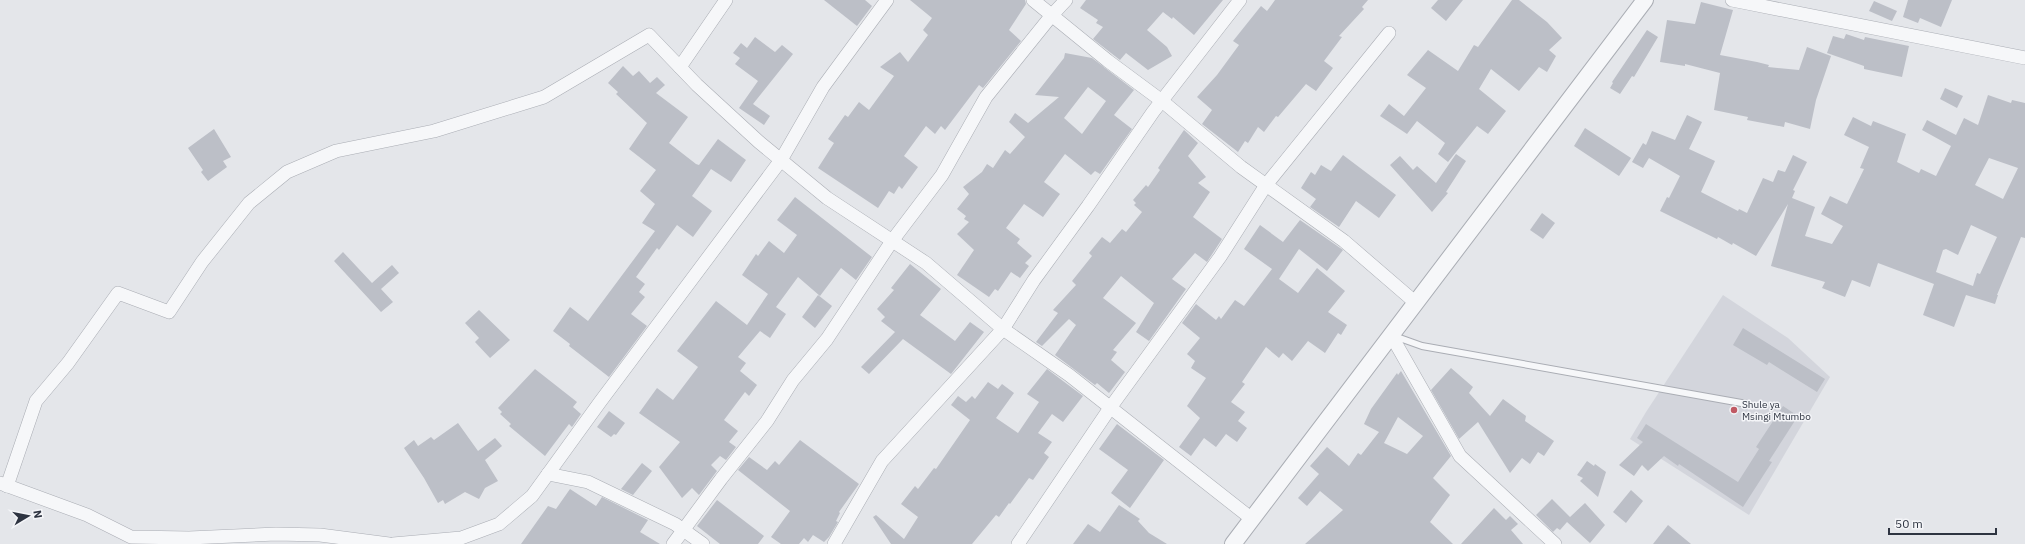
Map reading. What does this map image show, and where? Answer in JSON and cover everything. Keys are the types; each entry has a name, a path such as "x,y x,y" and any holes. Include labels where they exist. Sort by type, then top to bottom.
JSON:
{"street":[{"path":"680,67 726,0"},
{"path":"393,544 419,540 461,538 499,524 532,496 600,402 781,160 823,87 887,0"},
{"path":"1034,0 1108,61 1162,100 1241,167 1344,241 1416,303"},
{"path":"673,544 767,421 792,380 827,339 892,241 942,175 986,97 1052,15 1066,0"},
{"path":"834,544 882,461 1003,329 1034,280 1162,100 1240,0"},
{"path":"1236,542 1252,518 1644,0"},
{"path":"1732,0 2025,58"},
{"path":"1018,544 1110,408 1220,256 1266,184 1389,33"},
{"path":"389,544 320,535 290,534 189,538 131,537 87,515 4,484 36,401 68,363 118,293 169,312 202,262 249,202 287,172 336,151 434,130 544,97 649,35 696,85 781,160 827,198 926,263 1003,329 1069,375 1252,518"},
{"path":"1391,335 1460,456 1555,544"},
{"path":"548,474 588,482 675,524 703,544"}],"lane":[{"path":"1391,335 1422,346 1747,404"}],"shaded area":[{"path":"1723,295 1788,338 1830,377 1749,515 1630,439 1646,412"}],"building":[{"path":"824,0 865,0 872,6 857,26"},
{"path":"910,0 1025,0 1026,4 1009,30 1021,41 983,88 979,85 945,130 941,126 935,134 926,126 904,156 918,167 902,189 899,186 894,194 889,191 878,208 818,168 834,143 828,139 845,115 848,117 859,102 869,110 894,76 880,67 900,52 908,62 928,35 923,30 932,18"},
{"path":"1086,0 1223,0 1194,35 1173,17 1172,19 1163,12 1147,30 1167,47 1172,56 1148,70 1126,53 1120,60 1093,39 1103,27 1096,23 1098,20 1080,8"},
{"path":"1275,0 1368,0 1362,7 1364,9 1339,36 1342,37 1324,61 1333,68 1316,91 1306,84 1278,117 1276,116 1264,132 1258,127 1248,143 1245,141 1238,152 1202,124 1212,110 1197,97 1217,75 1239,45 1233,41 1261,6 1267,11"},
{"path":"1438,0 1463,0 1446,21 1431,8"},
{"path":"1512,0 1519,0 1547,22 1562,38 1549,50 1556,56 1547,72 1539,67 1519,91 1491,69 1479,89 1506,111 1488,134 1477,126 1448,162 1438,154 1445,143 1417,121 1407,134 1380,116 1389,104 1404,116 1426,88 1407,75 1428,50 1458,71 1474,45 1478,47"},
{"path":"1908,0 1952,0 1941,27 1920,18 1918,23 1903,17"},
{"path":"1874,1 1897,11 1892,21 1869,11"},
{"path":"1701,2 1733,10 1720,55 1769,65 1768,67 1799,70 1807,47 1831,56 1816,100 1810,129 1785,122 1784,127 1747,120 1748,117 1714,110 1720,73 1685,64 1685,66 1660,62 1667,20 1695,24"},
{"path":"1647,30 1658,37 1634,77 1632,76 1620,94 1610,88 1613,83 1612,82"},
{"path":"1846,34 1864,40 1865,37 1909,46 1902,77 1864,69 1864,66 1827,53 1833,36 1844,39"},
{"path":"755,37 775,52 782,45 793,54 753,104 770,116 764,125 739,108 758,81 735,64 740,58 733,53 741,43 747,48"},
{"path":"1065,53 1092,58 1134,90 1114,115 1132,129 1100,174 1095,171 1091,175 1065,154 1044,182 1060,194 1043,217 1024,204 1006,228 1020,239 1017,243 1032,256 1025,263 1029,266 1020,278 1011,272 998,291 995,289 989,297 957,275 974,250 957,234 969,222 964,219 966,216 957,209 969,194 963,187 982,172 987,164 993,168 1005,150 1010,154 1025,137 1009,122 1015,113 1028,123 1059,97 1035,95 1064,58","holes":["1088,87 1106,101 1082,134 1064,118"]},
{"path":"623,66 633,76 639,71 650,83 657,77 665,85 656,93 688,117 669,143 696,164 699,165 718,139 746,160 731,182 711,169 692,196 712,211 693,237 677,225 659,250 657,248 636,277 645,284 639,292 645,297 631,314 647,326 609,377 569,346 570,344 553,331 570,307 588,321 655,231 642,223 655,204 640,191 656,170 629,149 647,123 616,94 618,92 608,83"},
{"path":"1945,88 1963,96 1957,108 1940,99"},
{"path":"1988,95 2011,103 2012,100 2025,103 2025,238 2021,237 1997,295 1995,304 1966,295 1954,327 1923,315 1934,284 1878,263 1870,287 1852,280 1845,297 1822,288 1825,282 1771,266 1788,204 1756,256 1733,243 1732,245 1718,237 1717,239 1660,211 1667,197 1669,198 1680,176 1649,158 1643,168 1632,162 1643,143 1646,145 1652,131 1675,140 1687,115 1702,122 1689,149 1715,161 1701,192 1738,211 1739,209 1747,213 1763,178 1773,182 1778,170 1785,172 1793,155 1807,162 1793,190 1795,191 1792,198 1815,207 1805,236 1832,244 1843,226 1821,214 1830,196 1847,204 1864,169 1860,168 1869,147 1844,135 1853,117 1871,126 1873,121 1906,134 1897,162 1919,173 1921,169 1936,176 1951,146 1922,130 1927,120 1956,135 1964,118 1978,125","holes":["1989,158 2018,168 2003,199 1975,185","1971,225 1997,237 1980,274 1977,273 1973,286 1936,272 1943,250 1946,249 1958,255"]},
{"path":"1585,128 1631,158 1619,176 1574,146"},
{"path":"214,129 231,157 223,161 227,167 208,181 201,172 203,170 188,148"},
{"path":"1184,130 1198,143 1188,156 1206,177 1198,183 1210,192 1193,217 1222,239 1207,262 1195,253 1172,279 1186,289 1149,341 1136,332 1154,303 1121,276 1103,298 1136,323 1113,350 1117,352 1111,360 1125,372 1109,393 1097,383 1095,385 1055,355 1076,325 1069,319 1042,346 1036,342 1058,313 1053,310 1076,285 1072,281 1092,256 1089,253 1102,237 1110,243 1122,229 1126,232 1142,212 1134,205 1136,203 1133,200 1146,185 1148,187 1160,170 1158,168"},
{"path":"1456,154 1466,161 1446,192 1448,193 1432,212 1390,165 1400,156 1413,170 1417,166 1436,183"},
{"path":"1343,155 1396,195 1379,218 1356,201 1339,227 1310,207 1316,199 1301,188 1311,172 1315,175 1321,165 1331,171"},
{"path":"795,197 872,257 856,280 841,268 820,296 798,277 776,307 786,314 770,338 760,331 738,357 746,363 740,371 757,385 749,396 745,392 724,420 738,431 729,442 736,447 726,460 720,456 711,465 717,471 699,495 692,488 682,498 659,467 680,442 639,413 657,388 673,400 698,367 677,351 716,301 747,325 768,294 742,275 756,254 758,256 769,241 784,253 797,235 777,220"},
{"path":"1542,213 1555,223 1543,239 1530,230"},
{"path":"1300,220 1343,250 1327,271 1299,249 1279,279 1298,293 1317,268 1345,291 1328,312 1347,325 1341,335 1338,333 1325,353 1308,341 1292,361 1283,353 1279,358 1266,347 1242,382 1245,384 1231,402 1245,412 1238,421 1247,428 1237,442 1226,434 1216,447 1204,438 1191,456 1179,447 1200,418 1187,406 1206,378 1191,368 1195,361 1187,354 1200,338 1182,323 1196,304 1216,320 1219,316 1221,319 1235,300 1244,306 1272,269 1244,249 1260,225 1283,242"},
{"path":"343,252 372,283 392,265 399,273 381,289 393,302 381,312 334,261"},
{"path":"910,264 941,289 920,315 955,341 970,322 984,332 951,374 903,339 869,374 861,367 895,332 881,321 885,317 877,309 894,290 891,288"},
{"path":"818,295 832,306 815,328 802,317"},
{"path":"479,310 510,340 490,358 475,342 479,338 465,323"},
{"path":"1743,328 1825,379 1817,392 1769,362 1767,365 1733,345"},
{"path":"1451,368 1473,387 1469,393 1490,416 1503,399 1526,416 1525,421 1554,441 1544,456 1538,452 1530,464 1522,458 1510,473 1478,422 1459,439 1431,390"},
{"path":"535,369 577,402 573,407 581,414 572,427 569,424 545,456 509,426 511,424 500,414 502,412 498,408"},
{"path":"1047,369 1083,396 1063,422 1052,414 1038,433 1052,442 1044,453 1049,457 1033,480 1029,478 999,517 996,515 972,544 891,544 873,517 876,515 904,539 918,517 901,504 915,486 918,489 934,468 936,469 970,420 951,405 958,396 966,402 972,396 975,399 988,382 998,389 1002,384 1014,393 996,418 1018,433 1039,402 1027,394"},
{"path":"1401,371 1451,456 1433,478 1450,495 1430,522 1453,544 1305,544 1343,510 1320,491 1307,506 1298,498 1319,474 1310,466 1327,447 1349,466 1358,453 1361,455 1379,432 1364,424 1371,409 1397,373 1398,375","holes":["1398,417 1423,436 1407,454 1384,443"]},
{"path":"1783,406 1798,416 1769,461 1772,462 1743,507 1679,464 1678,466 1664,456 1648,471 1642,465 1634,476 1619,465 1643,442 1637,438 1646,424 1738,482 1759,449 1756,447"},
{"path":"609,411 625,423 616,435 614,434 611,437 597,427"},
{"path":"458,423 478,451 495,438 502,446 485,460 498,481 485,488 479,499 465,492 445,504 443,500 438,503 424,478 404,448 414,440 418,446 431,437 434,440"},
{"path":"1117,424 1164,460 1130,508 1111,493 1128,470 1099,449"},
{"path":"800,440 859,484 839,512 840,513 836,521 838,522 829,537 824,542 813,535 808,542 804,538 799,544 781,544 771,537 790,511 738,470 749,457 767,470 775,461 779,465"},
{"path":"1587,461 1594,466 1595,464 1606,472 1598,497 1580,481 1583,478 1577,475"},
{"path":"642,463 652,471 633,495 621,489"},
{"path":"570,489 596,506 602,497 648,520 640,532 660,544 521,544 548,506 556,509"},
{"path":"1631,490 1643,501 1626,523 1613,512"},
{"path":"1552,499 1570,517 1585,503 1605,525 1590,543 1567,522 1560,530 1557,528 1553,532 1536,515"},
{"path":"717,500 764,536 758,544 720,544 697,526"},
{"path":"1119,505 1140,519 1138,521 1149,533 1167,544 1073,544 1088,524 1100,532"},
{"path":"1494,508 1506,520 1510,516 1518,524 1511,530 1523,544 1461,544"},
{"path":"1668,525 1691,544 1653,544"}],"place":[{"name":"Shule ya Msingi Mtumbo","path":"1734,410"}]}
